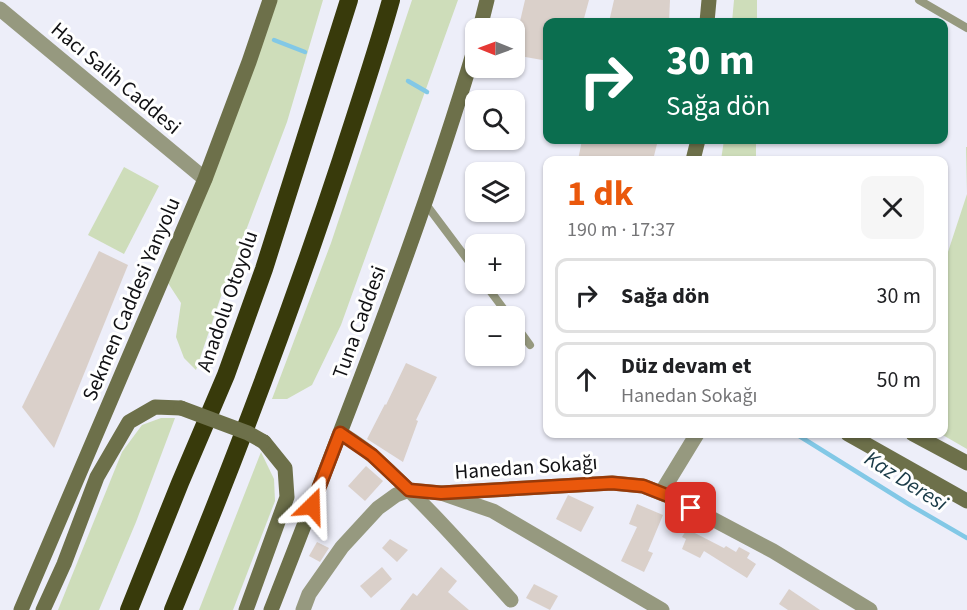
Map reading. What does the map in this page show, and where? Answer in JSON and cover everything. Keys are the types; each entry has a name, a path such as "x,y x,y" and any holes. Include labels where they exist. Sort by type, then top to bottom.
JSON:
{"highway":[{"name":"Anadolu Otoyolu","path":"129,610 226,375 264,269 349,0"},
{"path":"173,610 266,375 312,247 391,0"}],"main road":[{"name":"Sekmen Caddesi Yanyolu","path":"21,610 206,179 270,0"},
{"path":"482,18 487,0"},
{"path":"707,18 709,0"},
{"name":"Tuna Caddesi","path":"270,610 397,283 466,78"},
{"path":"43,610 64,564 98,477 129,422 155,407 181,408 249,433 264,442 285,468 287,497 246,610"},
{"path":"855,438 967,501"},
{"path":"920,438 967,464"}],"street":[{"name":"Hacı Salih Caddesi","path":"0,9 206,179"},
{"path":"340,433 372,455 409,490 511,600"},
{"path":"661,493 695,438"},
{"name":"Hanedan Sokağı","path":"441,493 612,483 643,486 671,497 773,551 870,610"},
{"path":"303,610 309,594 342,547 378,508 396,495 409,490 441,493 493,511 662,610"}],"lane":[{"path":"919,0 967,28"},
{"path":"424,203 465,257"},
{"path":"525,338 530,345"}],"green space":[{"path":"268,0 323,0 287,122 220,299 196,370 184,358 176,337 181,303 168,283"},
{"path":"412,0 458,0 341,325 312,385 287,399 272,399 331,243"},
{"path":"734,0 757,0 757,18 732,18"},
{"path":"723,144 756,144 756,156 722,156"},
{"path":"966,147 967,147 967,194"},
{"path":"124,167 159,186 124,254 88,235"},
{"path":"967,194 967,449 948,438 948,252"},
{"path":"161,418 175,418 136,522 99,610 58,610 122,452 142,425"},
{"path":"261,452 274,479 275,501 233,610 199,610"}],"building":[{"path":"525,0 589,0 584,18 543,18 543,60 525,57 525,18 521,18"},
{"path":"614,0 670,0 669,18 610,18"},
{"path":"581,144 657,144 654,156 579,156"},
{"path":"99,251 128,265 54,448 22,407"},
{"path":"406,363 437,377 416,420 418,421 403,462 367,439"},
{"path":"366,466 383,481 365,501 348,486"},
{"path":"568,495 594,507 581,532 556,519"},
{"path":"637,504 663,515 648,551 653,553 644,572 621,561 637,527 629,524"},
{"path":"687,529 724,548 726,546 736,552 739,547 750,553 747,558 756,564 747,578 704,551 700,558 682,549 686,539 682,537"},
{"path":"390,539 408,550 397,562 382,548"},
{"path":"317,542 329,548 320,562 309,556"},
{"path":"382,567 392,579 371,598 360,586"},
{"path":"441,567 457,581 448,592 469,610 400,610 413,593 417,596"},
{"path":"534,584 558,596 550,610 526,598"},
{"path":"789,589 820,610 788,610 779,604"}],"waterway":[{"name":"Kaz Deresi","path":"274,40 305,52"},
{"name":"Kaz Deresi","path":"408,81 427,92"},
{"name":"Kaz Deresi","path":"802,438 967,538"}],"route":[{"path":"312,506 340,433 372,455 409,490 441,493 612,483 643,486 691,508"}]}
